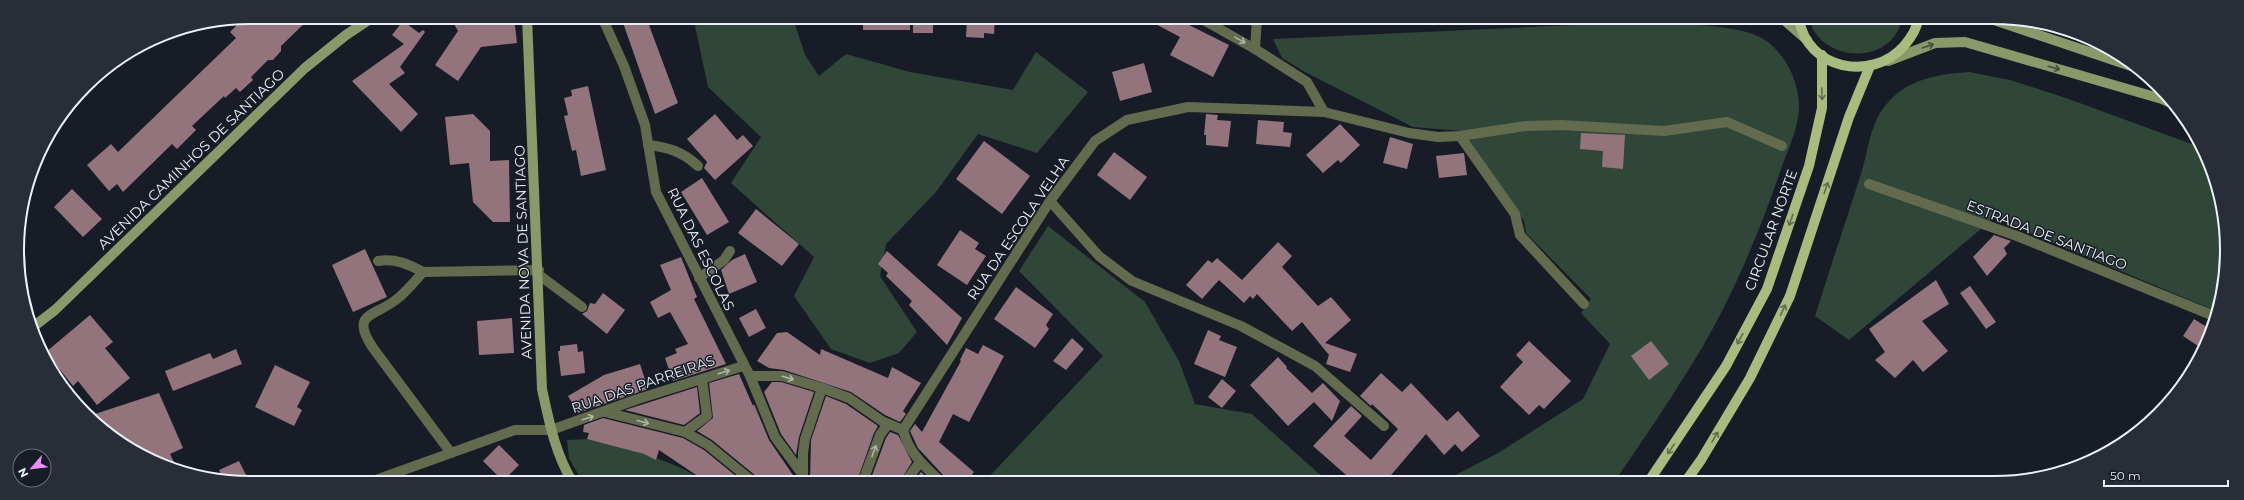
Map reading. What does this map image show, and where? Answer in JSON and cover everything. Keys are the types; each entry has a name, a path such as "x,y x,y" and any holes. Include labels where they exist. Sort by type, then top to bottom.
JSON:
{"main road":[{"path":"1802,24 1808,40 1822,55 1839,65 1859,68 1874,65 1896,55 1909,40 1916,24"},
{"name":"CIRCULAR NORTE","path":"1653,476 1726,366 1767,289 1809,166 1822,108 1822,55"},
{"path":"1690,476 1701,460 1750,378 1790,296 1849,117 1874,65"}],"street":[{"name":"AVENIDA CAMINHOS DE SANTIAGO","path":"36,324 55,310 305,68 346,35 362,24"},
{"name":"AVENIDA NOVA DE SANTIAGO","path":"527,24 539,272 542,389 551,430 562,465 569,476"},
{"name":"RUA DAS ESCOLAS","path":"605,24 624,66 645,125 656,192 743,366 750,376 775,436 803,476"},
{"path":"1211,24 1255,49 1307,82 1324,112 1409,133 1438,137 1460,136 1540,126 1561,125 1664,132 1727,122 1782,146"},
{"path":"1255,49 1257,24"},
{"path":"1789,24 1808,40"},
{"path":"2006,24 2121,63"},
{"path":"1874,65 1935,43 1965,42 2162,99"},
{"name":"RUA DA ESCOLA VELHA","path":"903,430 1050,202 1095,141 1127,120 1188,107 1324,112"},
{"path":"1460,136 1515,214 1520,235 1584,304"},
{"path":"648,145 662,146 682,153 698,166"},
{"name":"ESTRADA DE SANTIAGO","path":"1869,184 2017,236 2210,314"},
{"path":"1050,202 1099,256 1132,281 1241,326 1315,366 1384,426"},
{"path":"699,278 724,260 730,250"},
{"path":"378,261 396,261 409,264 423,272 539,272 582,308"},
{"path":"423,272 396,300 367,315 362,324 364,334 451,453"},
{"name":"RUA DAS PARREIRAS","path":"387,476 514,430 551,430 605,412 620,405 743,366"},
{"path":"750,376 782,376 849,398 863,410 888,424 903,430 906,444 920,462 935,476"},
{"path":"685,432 707,416 702,379"},
{"path":"804,476 803,453 805,438 822,388"},
{"path":"605,412 685,432 708,445 746,476"},
{"path":"865,476 880,434 888,424"},
{"path":"910,476 920,462"}],"green space":[{"path":"698,24 795,24 805,55 819,76 846,54 910,72 1013,90 1036,52 1088,92 1037,153 978,134 936,192 886,244 880,276 917,332 899,353 870,363 831,349 794,296 814,257 731,183 761,137 708,87 695,26"},
{"path":"1596,24 1674,24 1738,30 1755,35 1768,42 1781,55 1790,69 1796,85 1799,111 1793,137 1763,218 1743,268 1720,316 1675,391 1618,476 1454,476 1498,453 1583,399 1610,344 1581,313 1591,299 1526,233 1524,221 1463,131 1413,127 1305,72 1282,58 1273,39"},
{"path":"1811,24 1900,24 1896,34 1885,45 1871,52 1856,54 1841,51 1827,45 1816,34"},
{"path":"1969,72 2010,80 2066,98 2194,145 2208,177 2216,206 2220,235 2220,265 2216,294 2212,309 1994,218 1849,340 1815,316 1861,174 1870,138 1880,113 1893,97 1913,84 1946,74"},
{"path":"1048,226 1145,302 1179,361 1195,404 1252,414 1323,476 990,476 1103,356 1019,271"},
{"path":"587,439 615,445 664,461 695,476 579,476 569,458 567,440"}],"building":[{"path":"238,24 304,24 281,46 281,51 273,60 268,60 251,77 253,80 240,92 236,88 225,98 224,96 192,126 196,130 177,149 172,144 123,192 117,184 109,191 87,165 111,144 118,152 236,38 230,32"},
{"path":"401,24 407,24 419,33 423,30 425,32 400,67 405,73 389,84 418,114 401,132 352,81 404,44 392,35"},
{"path":"454,24 515,24 517,43 481,47 458,81 435,65 458,31"},
{"path":"623,24 649,24 678,103 655,114"},
{"path":"863,24 910,24 910,30 863,30"},
{"path":"913,24 933,24 933,33 913,33"},
{"path":"967,24 995,24 994,34 984,33 984,38 966,37"},
{"path":"1155,24 1187,24 1229,45 1213,77 1170,55 1180,37"},
{"path":"1144,63 1152,92 1120,101 1112,72"},
{"path":"588,86 606,170 581,176 576,150 572,151 564,116 568,115 564,98 572,96 571,90"},
{"path":"473,114 490,131 490,161 509,160 510,222 493,222 473,202 469,163 450,165 445,117"},
{"path":"715,114 737,140 743,135 753,146 715,180 704,168 707,162 687,139"},
{"path":"1206,114 1218,115 1217,120 1231,121 1228,147 1206,145 1206,135 1204,135"},
{"path":"1258,120 1284,122 1283,132 1292,133 1290,147 1256,144"},
{"path":"1340,124 1360,145 1341,163 1338,160 1323,173 1306,155"},
{"path":"1581,133 1625,135 1623,169 1602,167 1603,151 1580,149"},
{"path":"1390,137 1413,144 1407,169 1383,163"},
{"path":"984,141 1030,176 1002,214 956,179"},
{"path":"1114,152 1147,177 1130,200 1097,175"},
{"path":"1464,153 1467,175 1439,178 1436,156"},
{"path":"702,178 729,222 707,235 681,192"},
{"path":"72,189 102,219 83,237 54,207"},
{"path":"756,209 799,244 782,266 738,233"},
{"path":"960,230 979,243 975,249 986,256 967,285 937,265"},
{"path":"1994,235 2011,241 2004,248 2007,254 1987,276 1973,257"},
{"path":"1278,242 1292,256 1282,267 1318,306 1331,297 1351,320 1325,343 1357,354 1350,372 1326,364 1329,355 1302,322 1292,331 1257,294 1253,299 1250,296 1244,303 1219,280 1202,299 1186,285 1208,260 1212,263 1217,258 1242,280"},
{"path":"365,249 387,297 353,312 332,265"},
{"path":"887,251 962,318 947,345 909,305 912,301 886,276 888,273 878,264"},
{"path":"745,254 757,282 729,294 721,270 732,260"},
{"path":"681,257 697,297 694,299 726,364 673,381 665,358 677,353 675,349 688,344 670,312 658,318 650,302 671,290 660,265"},
{"path":"1936,280 1949,304 1922,321 1948,351 1923,372 1913,360 1895,378 1875,360 1885,352 1869,329"},
{"path":"1970,286 1996,322 1986,329 1960,293"},
{"path":"1016,287 1053,314 1046,325 1049,329 1035,348 994,319"},
{"path":"603,293 625,310 607,334 582,314 587,311 590,303 595,304"},
{"path":"756,309 766,328 749,337 739,318"},
{"path":"90,315 113,342 105,348 130,378 97,405 78,381 73,386 52,360 47,351"},
{"path":"512,318 514,353 479,355 477,321"},
{"path":"2194,319 2207,327 2199,346 2183,336"},
{"path":"1208,330 1221,336 1219,340 1237,347 1225,377 1194,364"},
{"path":"787,332 820,355 821,349 888,378 892,367 921,383 903,411 906,414 900,422 885,415 851,392 784,370 769,368 757,361 777,333"},
{"path":"1072,338 1084,349 1066,370 1053,361"},
{"path":"1529,341 1571,381 1544,409 1539,405 1529,415 1500,387 1523,362 1516,355"},
{"path":"1651,341 1669,364 1649,380 1631,356"},
{"path":"577,344 578,352 583,351 585,373 561,376 558,351 560,351 560,346"},
{"path":"983,345 1004,356 969,422 953,414 939,442 974,472 971,476 944,476 918,448 910,431 915,424 922,432 961,361 960,360 966,348 978,354"},
{"path":"236,349 242,364 173,391 165,371 210,353 213,359"},
{"path":"1278,357 1287,367 1286,368 1312,393 1323,383 1340,401 1332,421 1314,402 1288,426 1250,385"},
{"path":"640,364 648,389 578,413 568,396 604,375"},
{"path":"275,365 310,382 297,407 302,410 294,426 255,407"},
{"path":"1381,373 1402,392 1411,383 1447,421 1458,411 1480,436 1462,452 1455,444 1444,455 1426,434 1390,476 1347,476 1313,446 1351,406 1362,416 1344,436 1371,460 1398,429 1372,404 1371,406 1360,396"},
{"path":"739,374 753,406 754,404 769,440 794,476 756,476 712,440 697,431 713,418 709,383"},
{"path":"1222,379 1236,391 1222,408 1208,397"},
{"path":"772,382 781,382 814,392 799,437 796,455 781,434 764,392"},
{"path":"697,387 700,413 684,425 625,410"},
{"path":"159,393 183,448 170,454 175,463 137,446 112,429 95,414"},
{"path":"826,396 846,404 878,426 874,433 859,476 810,476 811,440"},
{"path":"603,418 683,438 704,450 736,476 698,476 659,450 656,460 644,454 587,439 589,433 583,432 584,425"},
{"path":"890,432 898,435 912,462 903,476 872,476 886,438"},
{"path":"499,445 519,465 508,476 498,476 483,461"},
{"path":"239,461 246,476 221,474 219,470"},
{"path":"921,472 925,476 918,476"}]}
